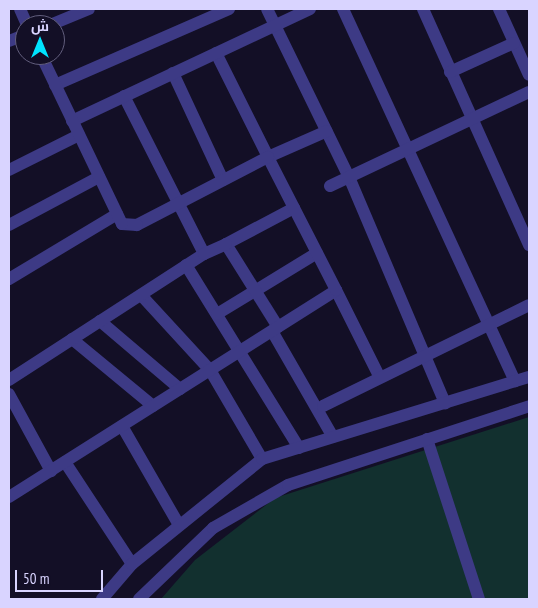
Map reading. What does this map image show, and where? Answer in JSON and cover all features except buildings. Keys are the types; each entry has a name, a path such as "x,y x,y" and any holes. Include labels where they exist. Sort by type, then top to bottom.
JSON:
{"street":[{"path":"65,19 89,9"},
{"path":"55,85 229,9"},
{"path":"267,9 349,177 445,403"},
{"path":"72,121 310,9"},
{"path":"343,9 515,381"},
{"path":"423,9 471,120 529,246"},
{"path":"499,9 529,76"},
{"path":"450,72 514,43"},
{"path":"216,53 379,376"},
{"path":"46,65 122,224 136,225 268,157 327,131"},
{"path":"173,73 223,180"},
{"path":"330,186 529,92"},
{"path":"124,96 204,254"},
{"path":"9,170 79,135"},
{"path":"9,225 99,177"},
{"path":"9,380 204,254 294,208"},
{"path":"9,279 117,214"},
{"path":"226,244 255,291 333,437"},
{"path":"217,314 317,253"},
{"path":"186,266 241,350 299,448"},
{"path":"9,497 336,290"},
{"path":"141,295 210,370 262,459"},
{"path":"323,406 379,376 529,305"},
{"path":"100,321 180,389"},
{"path":"72,339 153,406"},
{"path":"102,599 132,564 262,459 529,377"},
{"path":"9,394 51,471"},
{"path":"139,599 213,528 288,485 529,406"},
{"path":"122,426 179,525"},
{"path":"427,439 479,599"},
{"path":"65,462 132,564"}],"green space":[{"path":"529,417 529,599 161,599 195,560 275,498"}]}
